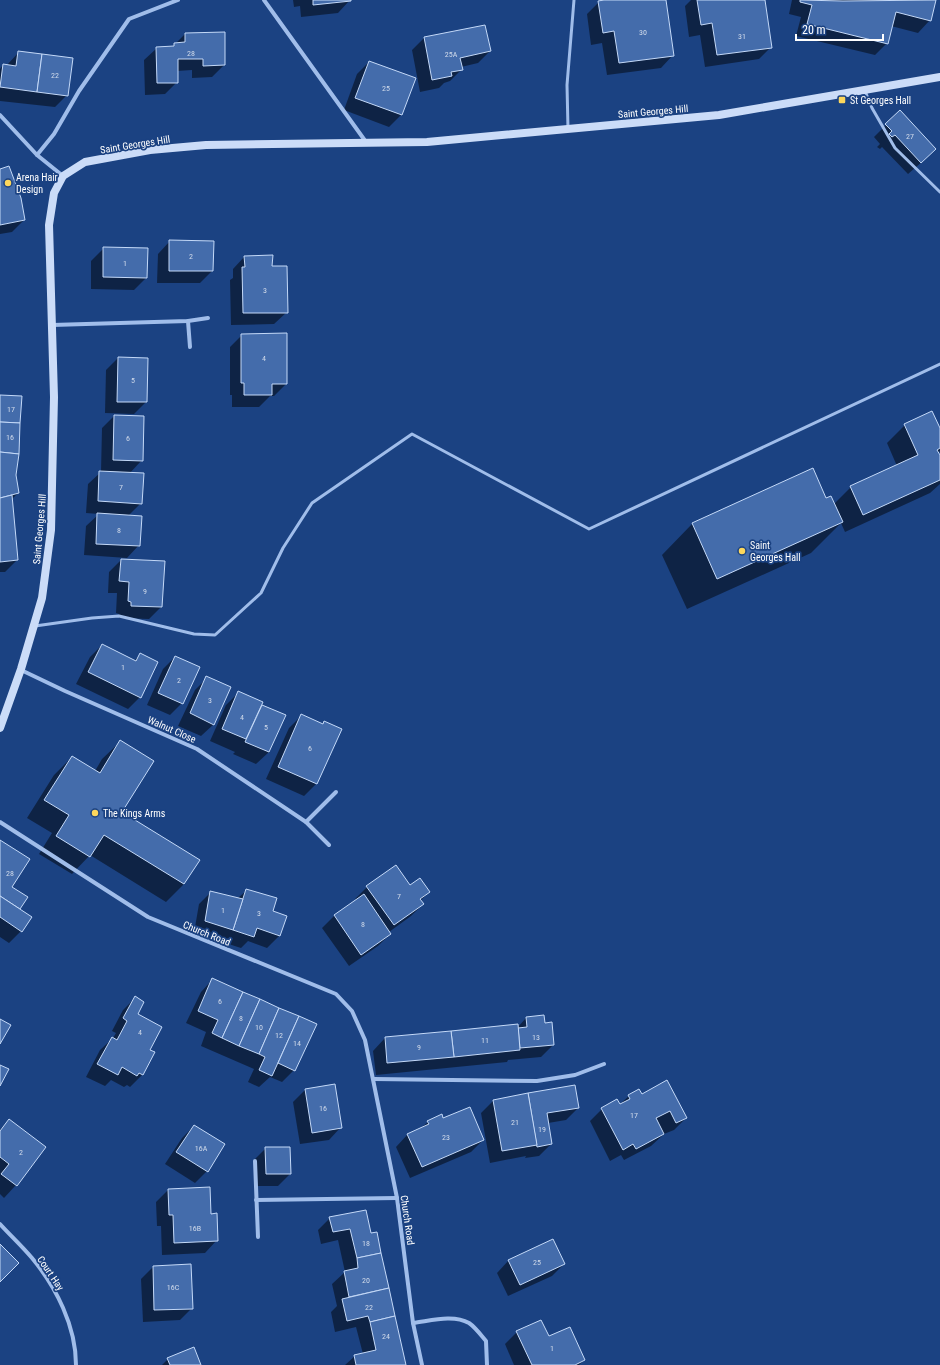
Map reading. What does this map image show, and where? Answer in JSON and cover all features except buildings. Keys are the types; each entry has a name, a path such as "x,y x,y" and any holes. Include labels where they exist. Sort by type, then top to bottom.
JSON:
{"street":[{"path":"37,155 54,134 79,91 129,19 178,0"},
{"path":"264,0 366,142"},
{"name":"Saint Georges Hill","path":"0,728 21,669 42,598 51,530 54,397 49,225 54,193 63,176 85,162 150,150 206,145 427,142 719,114 940,78"},
{"path":"0,115 37,155 63,176"},
{"path":"52,325 208,318"},
{"path":"188,320 190,347"},
{"name":"Walnut Close","path":"21,669 65,691 197,749 306,822 329,845"},
{"path":"306,822 336,792"},
{"name":"Church Road","path":"0,822 148,917 336,994 352,1011 365,1040 374,1078 397,1198 413,1323 422,1365"},
{"path":"374,1078 537,1081 575,1075 604,1064"},
{"path":"255,1161 258,1237"},
{"path":"256,1200 397,1198"},
{"name":"Court Hay","path":"0,1224 32,1258 56,1292 70,1327 74,1344 76,1365"},
{"path":"413,1323 442,1319 457,1319 469,1323 486,1341 487,1365"}],"lane":[{"path":"568,129 567,85 574,0"},
{"path":"865,91 872,108 895,148 940,192"},
{"path":"34,626 119,616 194,634 216,635 261,593 283,548 312,503 412,434 590,529 940,364"}],"place":[{"name":"St Georges Hall","path":"842,100"},
{"name":"Arena Hair Design","path":"8,183"},
{"name":"Saint Georges Hall","path":"742,551"},
{"name":"The Kings Arms","path":"95,813"}]}
